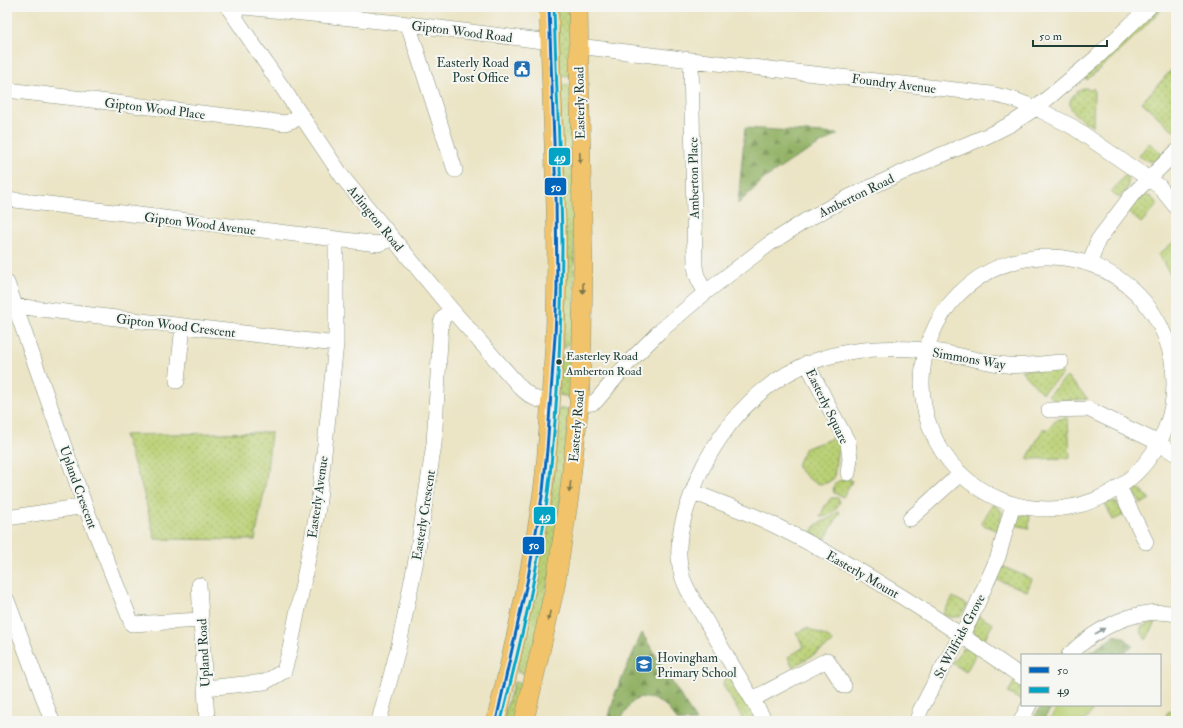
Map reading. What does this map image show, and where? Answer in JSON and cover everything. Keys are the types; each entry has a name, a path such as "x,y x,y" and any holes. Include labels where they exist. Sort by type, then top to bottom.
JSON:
{"main road":[{"name":"Easterly Road","path":"496,721 528,581 543,489 553,382 556,265 555,153 549,7"},
{"name":"Easterly Road","path":"524,721 555,588 569,497 579,404 583,266 578,7"},
{"path":"507,675 534,681"}],"street":[{"name":"Gipton Wood Road","path":"229,8 244,7 408,24 550,42"},
{"name":"Amberton Road","path":"579,404 592,403 596,401 629,362 659,332 706,292 770,244 808,219 848,197 1011,124 1036,108 1090,63 1149,7"},
{"name":"Arlington Road","path":"229,8 344,179 451,309 521,388 538,401 550,402"},
{"path":"408,24 455,170"},
{"name":"Foundry Avenue","path":"578,46 991,94 1012,99 1036,108 1073,127 1159,186 1176,207"},
{"name":"Amberton Place","path":"691,60 695,266 696,276 706,292"},
{"name":"Gipton Wood Place","path":"7,90 285,124 303,117"},
{"path":"1090,262 1098,240 1132,195 1176,152"},
{"name":"Gipton Wood Avenue","path":"7,199 378,244 392,237"},
{"name":"Easterly Avenue","path":"205,688 265,682 284,671 290,649 318,508 336,344 336,239"},
{"path":"1049,255 1090,262 1128,284 1157,317 1172,358 1173,401 1167,448 1119,487 1095,500 1068,508 1041,509 1013,505 985,493 960,474 939,448 925,417 921,383 925,350 942,312 971,281 1008,262 1049,255"},
{"name":"Upland Crescent","path":"7,283 85,506 132,624 201,620"},
{"name":"Gipton Wood Crescent","path":"15,306 336,344"},
{"name":"Easterly Crescent","path":"379,721 399,645 417,555 434,444 441,323 442,318 451,309"},
{"path":"177,381 183,326"},
{"name":"Simmons Way","path":"765,721 690,594 682,574 679,556 679,538 684,516 703,465 719,439 740,411 762,391 786,374 807,363 840,353 869,349 925,350 1008,366 1061,362"},
{"name":"Easterly Square","path":"807,363 848,442 850,459 848,473"},
{"path":"1049,410 1088,409 1167,448"},
{"path":"910,519 960,474"},
{"path":"1119,487 1146,542"},
{"name":"Easterly Mount","path":"693,492 751,514 876,579 961,634 1021,676"},
{"name":"St Wilfrids Grove","path":"916,721 923,705 970,620 998,557 1013,505"},
{"path":"7,518 85,506"},
{"name":"Upland Road","path":"199,585 207,721"},
{"path":"7,600 52,721"},
{"path":"1070,654 1087,639 1123,619 1149,613 1167,612 1176,614"},
{"path":"753,699 827,660 844,686"},
{"path":"1021,721 1028,706"}],"green space":[{"path":"556,7 572,7 573,76 557,75"},
{"path":"1158,7 1164,7 1126,45 1087,80 1084,77"},
{"path":"1176,65 1176,133 1142,102"},
{"path":"573,84 575,338 563,349 557,85"},
{"path":"1083,88 1094,89 1093,127 1081,119 1073,112 1071,108 1070,103 1072,97"},
{"path":"745,128 838,134 794,159 764,179 738,204"},
{"path":"1149,143 1163,154 1157,160 1149,161 1139,156"},
{"path":"1126,174 1128,184 1126,190 1119,198 1111,192"},
{"path":"1145,195 1151,197 1158,204 1141,223 1127,211 1139,198"},
{"path":"1176,240 1176,283 1158,255"},
{"path":"572,348 570,397 559,395 559,360"},
{"path":"1058,369 1063,374 1042,393 1021,370"},
{"path":"1067,377 1088,399 1054,401 1048,395"},
{"path":"559,409 567,409 570,411 555,552 528,674 517,672"},
{"path":"1068,418 1070,458 1027,459 1043,429 1048,429 1056,420"},
{"path":"271,432 266,480 255,540 155,539 143,490 124,435"},
{"path":"833,438 840,440 845,451 837,452 834,478 826,483 818,484 807,477 799,469 799,461 804,449"},
{"path":"849,479 852,481 843,497 834,493 833,489 837,482"},
{"path":"1134,484 1150,499 1141,504 1133,488"},
{"path":"831,498 838,498 840,502 830,515 820,517 825,506"},
{"path":"1109,501 1117,503 1124,515 1113,520 1105,503"},
{"path":"993,504 1000,509 1002,513 998,531 981,524"},
{"path":"838,511 840,512 824,541 811,535 816,525 832,517"},
{"path":"1030,513 1029,528 1015,525 1019,516"},
{"path":"1001,566 1032,579 1027,591 995,579"},
{"path":"953,597 968,605 960,616 951,617 943,614"},
{"path":"977,615 993,624 983,641 975,634 972,628"},
{"path":"1156,622 1146,640 1141,632 1141,627"},
{"path":"807,628 829,638 833,643 793,667 788,657 804,647 796,633"},
{"name":"Hovingham Primary School","path":"642,633 696,721 678,721 665,705 653,699 640,697 631,703 620,721 608,721 615,694"},
{"path":"1114,636 1122,637 1133,646 1125,652 1117,654 1088,654"},
{"path":"965,648 977,652 966,672 952,663 962,649"},
{"path":"728,676 733,677 759,721 744,721 723,685 724,679"},
{"path":"1015,680 1021,686 1021,700 1008,693"},
{"path":"514,682 524,684 518,721 502,721"},
{"path":"1041,706 1048,706 1051,708 1043,721 1031,721"},
{"path":"1058,706 1095,706 1085,721 1049,721"},
{"path":"1176,706 1176,721 1163,721 1168,712"}],"transit line":[{"name":"50","path":"496,721 528,578 543,491 547,450 557,289 556,195 549,7"},
{"name":"49","path":"501,721 536,569 550,476 555,418 560,330 562,242 554,7"}],"place":[{"name":"Easterly Road Post Office","path":"522,69"},
{"name":"Easterley Road Amberton Road","path":"559,362"},
{"name":"Hovingham Primary School","path":"644,664"}]}
